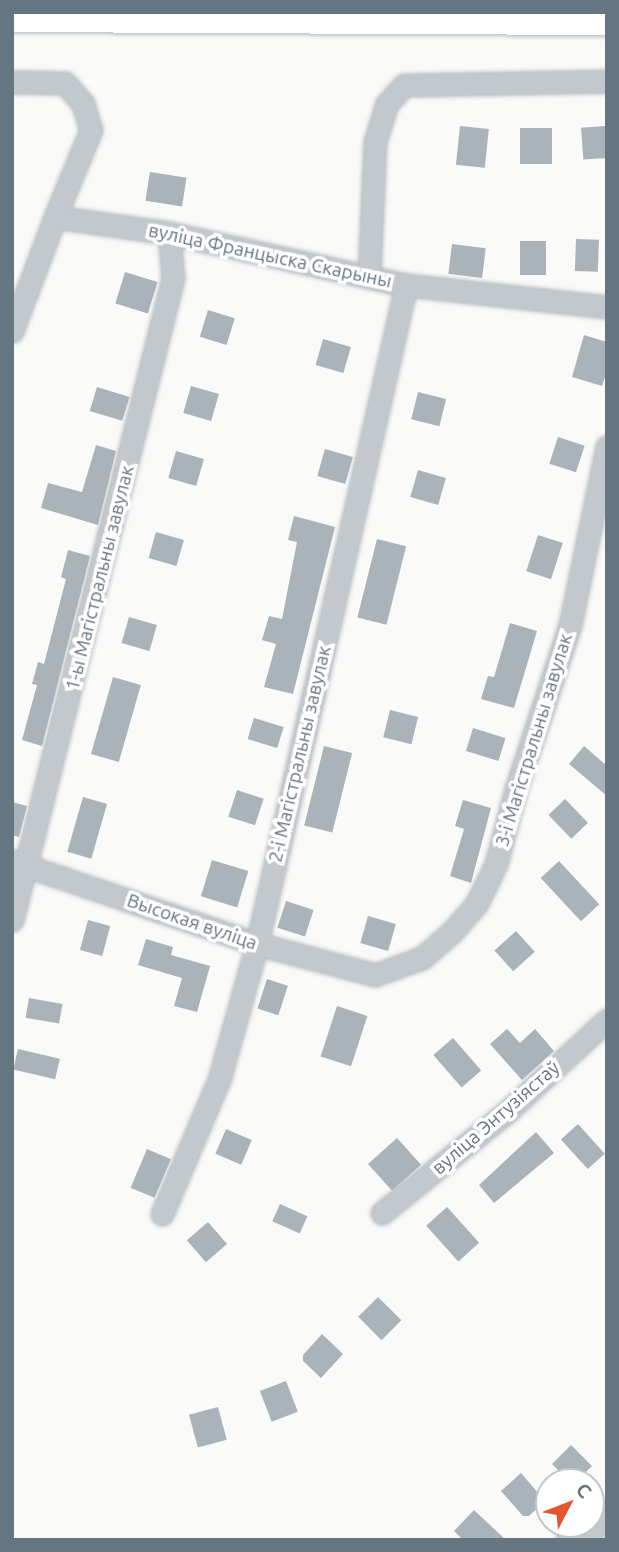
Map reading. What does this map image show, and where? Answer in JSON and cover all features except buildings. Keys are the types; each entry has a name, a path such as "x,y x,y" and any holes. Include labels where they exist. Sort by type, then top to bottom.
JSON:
{"street":[{"path":"12,16 234,19 466,16 607,19"},
{"path":"369,277 376,142 386,105 404,85 607,81"},
{"path":"12,82 65,83 83,104 91,130 12,331"},
{"name":"вуліца Францыска Скарыны","path":"55,217 169,233 406,285 607,307"},
{"name":"1-ы Магістральны завулак","path":"12,920 19,863 67,712 173,278 169,233"},
{"name":"2-і Магістральны завулак","path":"162,1214 219,1080 257,944 406,285"},
{"name":"3-і Магістральны завулак","path":"375,975 422,958 452,932 477,903 496,864 516,789 570,625 607,447"},
{"name":"Высокая вуліца","path":"19,863 257,944 375,975"},
{"name":"вуліца Энтузіястаў","path":"383,1213 509,1110 607,1020"},
{"path":"567,1540 595,1528 607,1518"}]}
